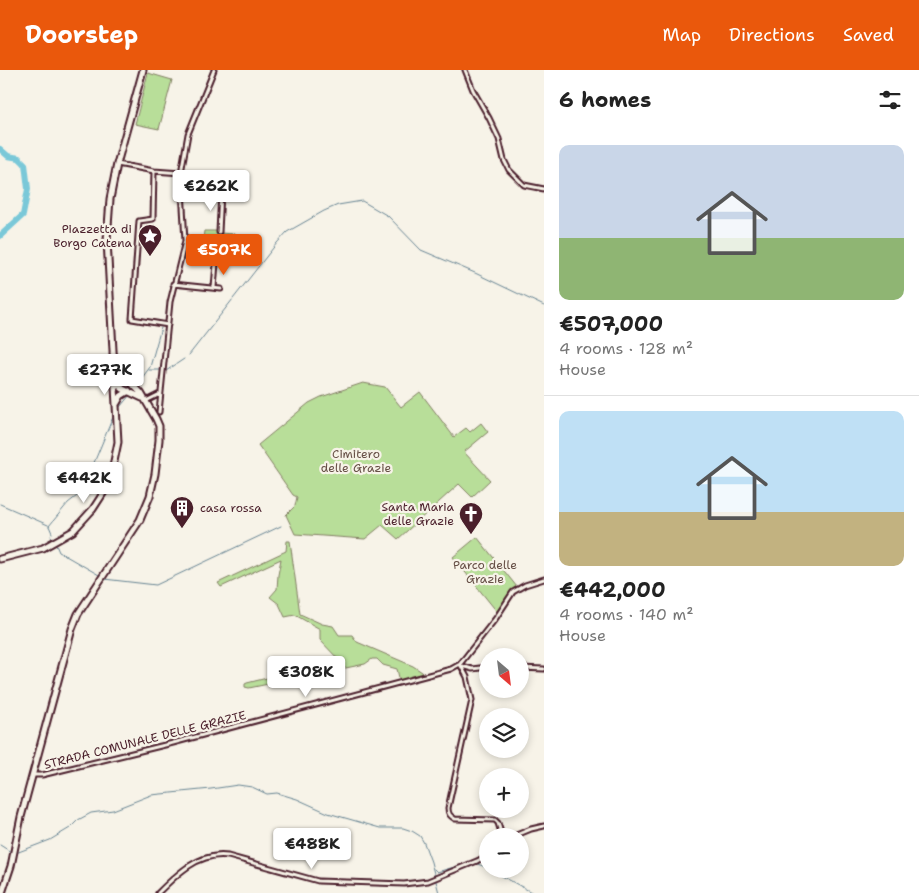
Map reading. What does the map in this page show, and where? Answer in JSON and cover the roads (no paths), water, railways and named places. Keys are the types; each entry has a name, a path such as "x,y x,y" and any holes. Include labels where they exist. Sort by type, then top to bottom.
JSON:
{"street":[{"path":"0,559 42,548 73,531 93,510 111,476 118,442 107,240 110,199 117,164 142,70"},
{"path":"160,412 160,394 168,325 174,284 185,241 181,173 188,134 214,70"},
{"path":"465,70 473,90 499,139 509,170 524,185 544,189"},
{"path":"117,164 154,171 181,173"},
{"path":"154,171 153,219 139,221 132,319 168,325"},
{"path":"182,190 234,193"},
{"path":"219,232 221,192"},
{"path":"214,288 216,263"},
{"path":"174,284 221,289"},
{"path":"2,893 11,866 32,775 72,629 78,614 140,520 150,496 155,474 159,433 156,419 141,393 117,365 113,353"},
{"path":"115,382 124,379 129,381"},
{"path":"115,382 123,389 141,396 146,402"},
{"path":"116,408 121,396 129,391"},
{"path":"146,402 160,394"},
{"path":"461,665 513,592 525,585 544,579"},
{"path":"461,665 472,669 479,668"},
{"path":"461,665 468,677 472,700 448,813 455,819 495,820 500,828"},
{"name":"STRADA COMUNALE DELLE GRAZIE","path":"32,775 42,775 173,743 461,665"},
{"path":"529,669 544,669"},
{"path":"529,830 544,826"},
{"path":"158,893 186,868 214,856 228,856 324,882 404,884 428,880 479,860"}],"waterway":[{"path":"0,149 8,156 19,158 25,164 28,189 23,215 0,236"},
{"path":"189,355 287,232 338,205 362,201 388,216 421,250 544,306"},
{"path":"136,386 150,367 161,328"},
{"path":"166,371 184,359"},
{"path":"149,370 162,370"},
{"path":"120,407 130,395"},
{"path":"49,526 68,503 77,496 86,482 113,417"},
{"path":"0,504 48,525"},
{"path":"49,526 52,533"},
{"path":"104,579 156,585 281,526"},
{"path":"51,536 53,540"},
{"path":"56,545 59,552 99,575"},
{"path":"16,853 50,840 91,813 113,810 151,795 238,785 252,787 267,794 277,793 297,799 328,813 380,828 403,828 412,831 420,836 424,843 439,893"},
{"path":"0,845 11,852"},
{"path":"434,869 437,872 468,863"},
{"path":"475,863 479,865"},
{"path":"506,878 533,893"}],"place":[{"name":"Piazzetta di Borgo Catena","path":"150,257"},
{"name":"casa rossa","path":"182,529"},
{"name":"Santa Maria delle Grazie","path":"471,535"}],"park label":[{"name":"Cimitero delle Grazie","path":"356,461"},
{"name":"Parco delle Grazie","path":"485,572"}]}
